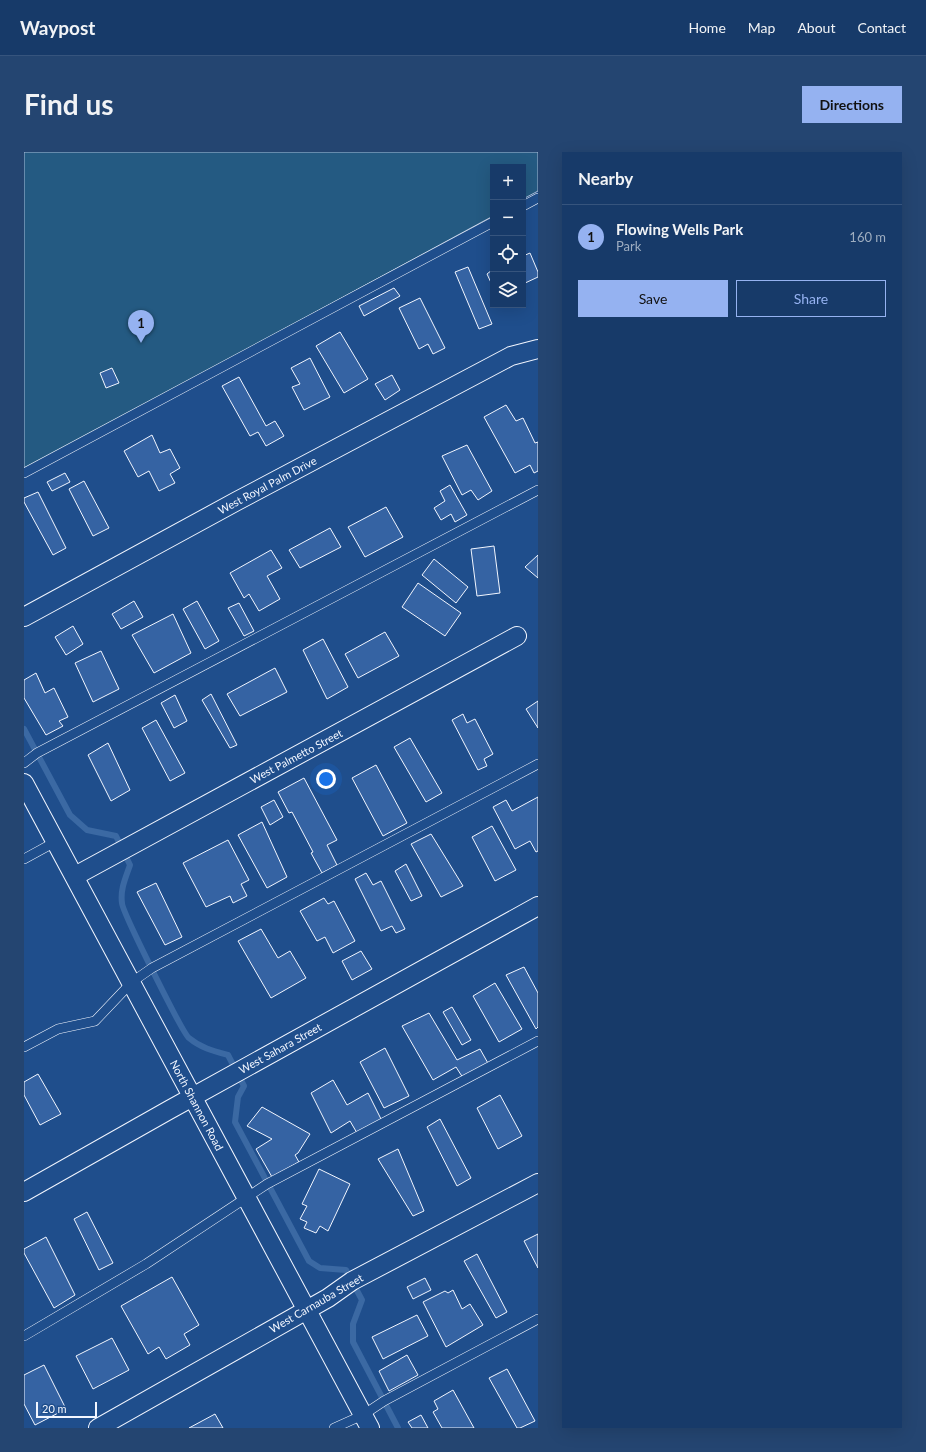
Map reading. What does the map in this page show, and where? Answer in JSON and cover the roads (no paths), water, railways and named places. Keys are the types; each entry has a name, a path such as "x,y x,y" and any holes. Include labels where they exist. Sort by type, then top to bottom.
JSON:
{"street":[{"name":"West Royal Palm Drive","path":"24,617 237,501 511,356 538,349"},
{"name":"West Palmetto Street","path":"75,876 517,636"},
{"name":"North Shannon Road","path":"24,783 366,1421"},
{"name":"West Sahara Street","path":"24,1192 193,1096 538,906"},
{"name":"West Carnauba Street","path":"98,1428 306,1310 352,1281 538,1183"}],"lane":[{"path":"526,204 538,198"},
{"path":"24,473 490,224"},
{"path":"24,763 37,754 538,490"},
{"path":"24,1047 58,1029 96,1021 132,982 152,968 538,764"},
{"path":"24,859 55,842"},
{"path":"24,1336 146,1264 268,1184 538,1041"},
{"path":"334,1428 366,1421 384,1400 538,1319"}],"waterway":[{"path":"24,729 70,815 87,830 116,836 130,865 123,888 122,903 142,948 165,996 189,1038 203,1047 228,1055 244,1086 238,1097 235,1122 309,1261 320,1268 346,1270 362,1300 353,1324 353,1342 398,1428"}],"place":[{"name":"Flowing Wells Park","path":"141,343"}]}
